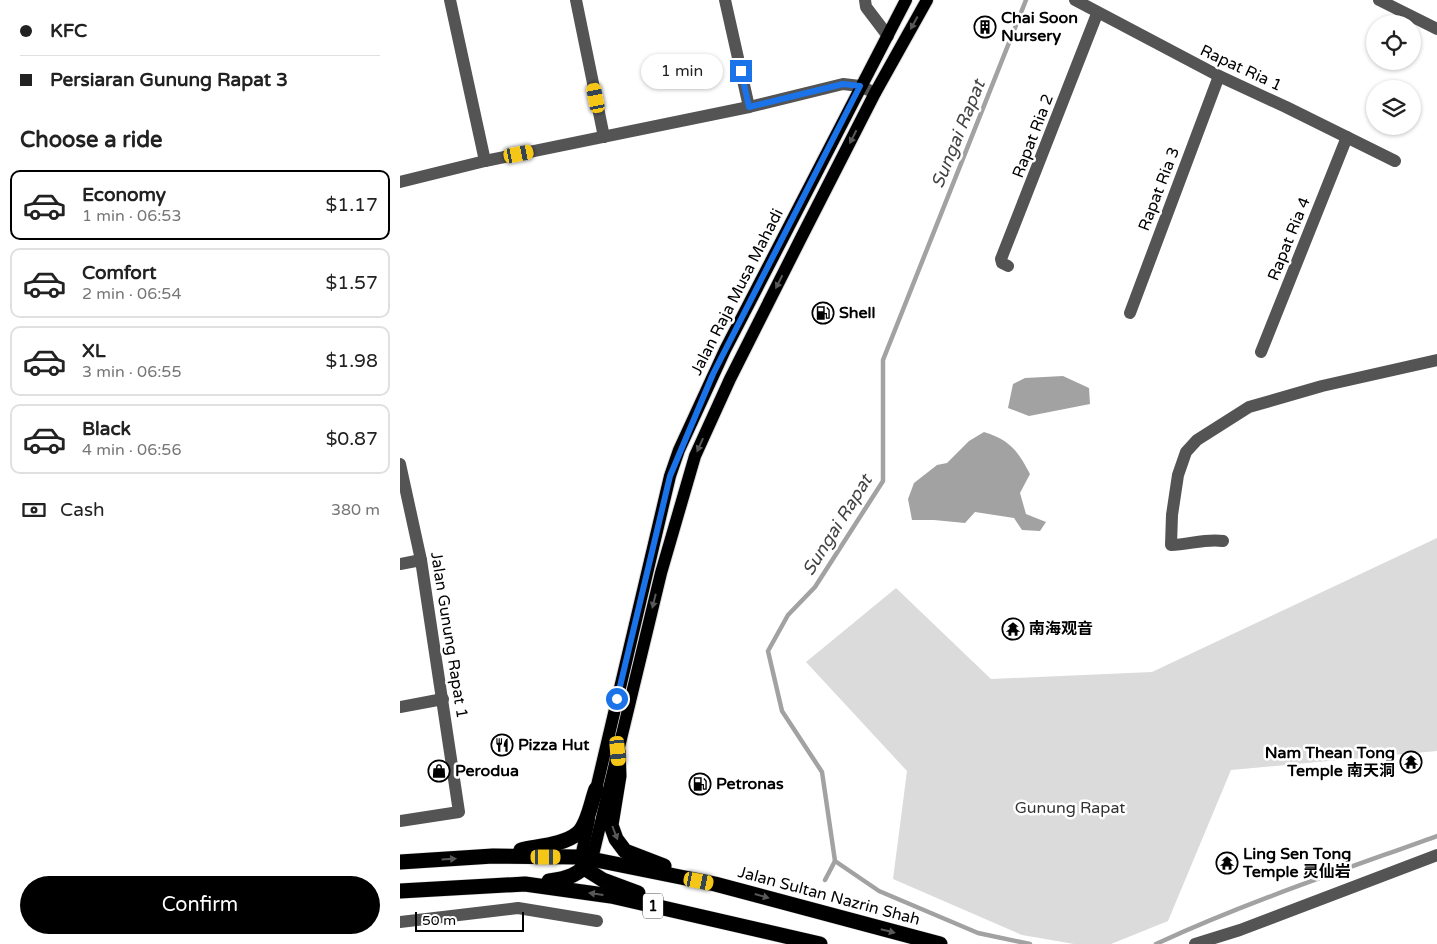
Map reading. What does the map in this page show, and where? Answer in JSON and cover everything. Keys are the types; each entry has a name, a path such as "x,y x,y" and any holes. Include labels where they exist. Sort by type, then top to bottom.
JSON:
{"highway":[{"path":"618,751 619,776 611,825 616,839 625,851 715,884"},
{"path":"493,856 558,842 578,833 584,824 596,789"},
{"name":"Jalan Sultan Nazrin Shah","path":"400,862 493,856 586,862 715,884 940,944"},
{"path":"525,884 568,879 586,862 619,887 734,924"},
{"name":"1","path":"400,891 525,884 611,896 820,944"}],"main road":[{"name":"Jalan Raja Musa Mahadi","path":"586,862 596,789 668,485 679,450 724,350 906,0"},
{"name":"Jalan Raja Musa Mahadi","path":"586,862 618,751 661,574 695,456 730,379 875,93 927,0"}],"street":[{"path":"450,0 485,161"},
{"path":"576,0 604,137"},
{"path":"725,0 749,107"},
{"path":"865,0 866,7 888,36"},
{"name":"Rapat Ria 1","path":"1075,0 1098,14 1219,76 1395,161"},
{"path":"1379,0 1437,29"},
{"name":"Rapat Ria 2","path":"1008,266 1002,263 1002,259 1098,14"},
{"name":"Rapat Ria 3","path":"1130,314 1219,76"},
{"path":"400,182 485,161 749,107 843,84 860,86 875,93"},
{"name":"Rapat Ria 4","path":"1261,352 1347,137"},
{"path":"1223,542 1208,540 1190,545 1171,545 1172,515 1178,476 1186,452 1197,440 1249,407 1322,386 1437,360"},
{"name":"Jalan Gunung Rapat 1","path":"400,464 421,560 443,699 458,812 400,820"},
{"path":"400,564 421,560"},
{"path":"400,707 443,699"},
{"path":"1195,944 1240,930 1437,855"},
{"path":"400,922 518,908 597,921"}],"green space":[{"name":"Gunung Rapat","path":"1437,538 1437,751 1231,770 1168,921 1111,944 1074,944 1022,935 893,879 907,771 806,662 896,588 991,679 1152,672"}],"shaded area":[{"path":"1063,376 1089,388 1090,404 1029,416 1008,408 1013,384 1025,378"},
{"path":"984,432 993,435 1012,447 1026,466 1030,474 1020,493 1026,514 1046,522 1040,531 1022,530 1014,518 975,512 965,523 912,520 908,499 914,483 937,465 947,463 969,441"}],"waterway":[{"name":"Sungai Rapat","path":"825,880 835,861 822,772 782,711 768,651 788,615 815,587 883,481 883,360 1026,0"},
{"path":"1156,944 1260,900 1437,836"},
{"path":"835,861 879,891 978,933 1030,944"}],"place":[{"name":"Chai Soon Nursery","path":"985,27"},
{"name":"Shell","path":"823,313"},
{"name":"南海观音","path":"1013,629"},
{"name":"Pizza Hut","path":"502,745"},
{"name":"Nam Thean Tong Temple 南天洞","path":"1411,762"},
{"name":"Perodua","path":"439,771"},
{"name":"Petronas","path":"700,784"},
{"name":"Ling Sen Tong Temple 灵仙岩","path":"1227,863"}],"route":[{"path":"617,699 670,476 679,450 724,350 860,86 843,84 749,107 741,71"}]}
